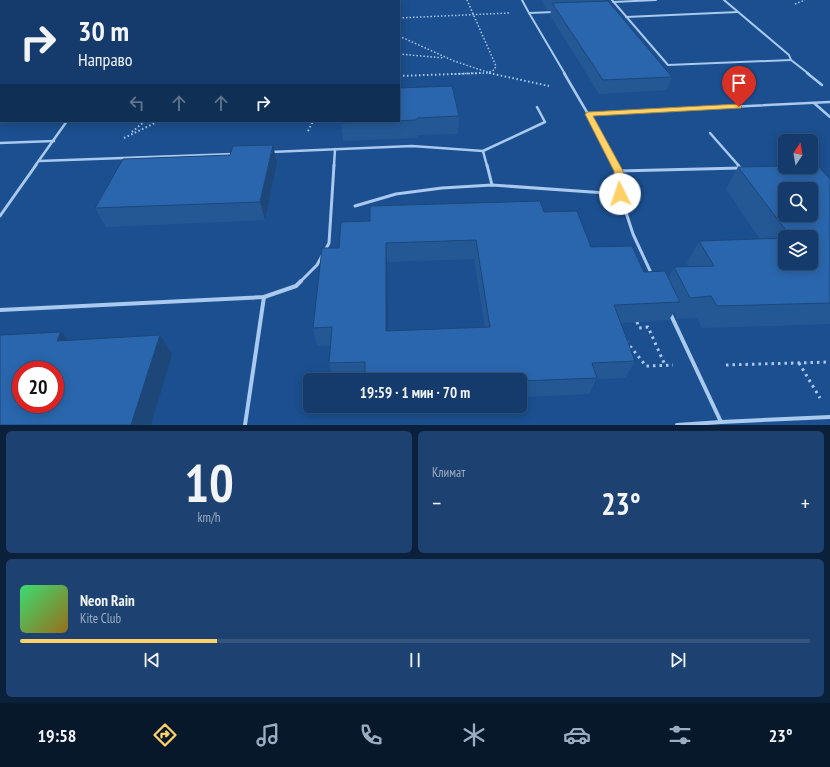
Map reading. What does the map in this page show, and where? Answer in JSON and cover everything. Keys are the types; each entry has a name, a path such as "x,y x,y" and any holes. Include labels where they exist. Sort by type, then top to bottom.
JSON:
{"lane":[{"path":"522,0 588,114 618,171 620,194 633,234 654,278"},
{"path":"613,1 656,0"},
{"path":"724,0 822,85"},
{"path":"613,1 668,65 792,60"},
{"path":"612,9 620,9"},
{"path":"529,12 559,11"},
{"path":"626,17 738,12"},
{"path":"588,114 830,102"},
{"path":"814,103 830,117"},
{"path":"268,152 412,146 483,151 545,122 537,107"},
{"path":"0,216 66,122"},
{"path":"710,133 740,168"},
{"path":"0,143 54,141"},
{"path":"0,310 264,297 296,286 317,265 329,243 335,149"},
{"path":"483,151 492,185"},
{"path":"39,161 236,154"},
{"path":"618,171 747,169"},
{"path":"355,206 396,194 442,188 492,185 620,194"},
{"path":"245,425 264,297"},
{"path":"667,306 721,422"},
{"path":"677,425 830,417"}],"path":[{"path":"400,76 487,73 494,70 496,66 467,0"},
{"path":"795,4 804,0"},
{"path":"400,18 529,12"},
{"path":"400,36 434,51 446,58 487,73 575,91"},
{"path":"400,54 446,58"},
{"path":"128,135 144,122"},
{"path":"637,322 639,328 648,328 665,365"},
{"path":"624,339 646,366 694,364"},
{"path":"726,365 830,362"},
{"path":"798,363 809,380"}],"building":[{"path":"608,1 672,77 603,80 552,3"},
{"path":"452,86 459,116 417,118 417,120 400,121 400,88"},
{"path":"341,122 366,122 341,123"},
{"path":"273,145 260,202 95,208 123,159 230,155 233,146"},
{"path":"778,166 778,174 818,174 818,166 830,179 830,303 717,306 711,296 690,298 674,267 714,266 699,241 778,238 778,270 818,270 818,230 786,230 780,222 818,222 818,182 778,182 778,220 738,167"},
{"path":"540,201 544,212 577,211 591,247 632,246 644,272 665,271 680,302 614,305 635,361 592,363 597,378 527,381 527,373 365,373 365,362 329,363 332,327 313,328 322,248 339,248 341,222 370,221 370,206","holes":["476,240 490,327 386,331 386,243"]},
{"path":"61,332 57,341 160,335 131,425 0,425 0,335"}],"route":[{"path":"620,194 618,171 588,114 739,107"}]}
